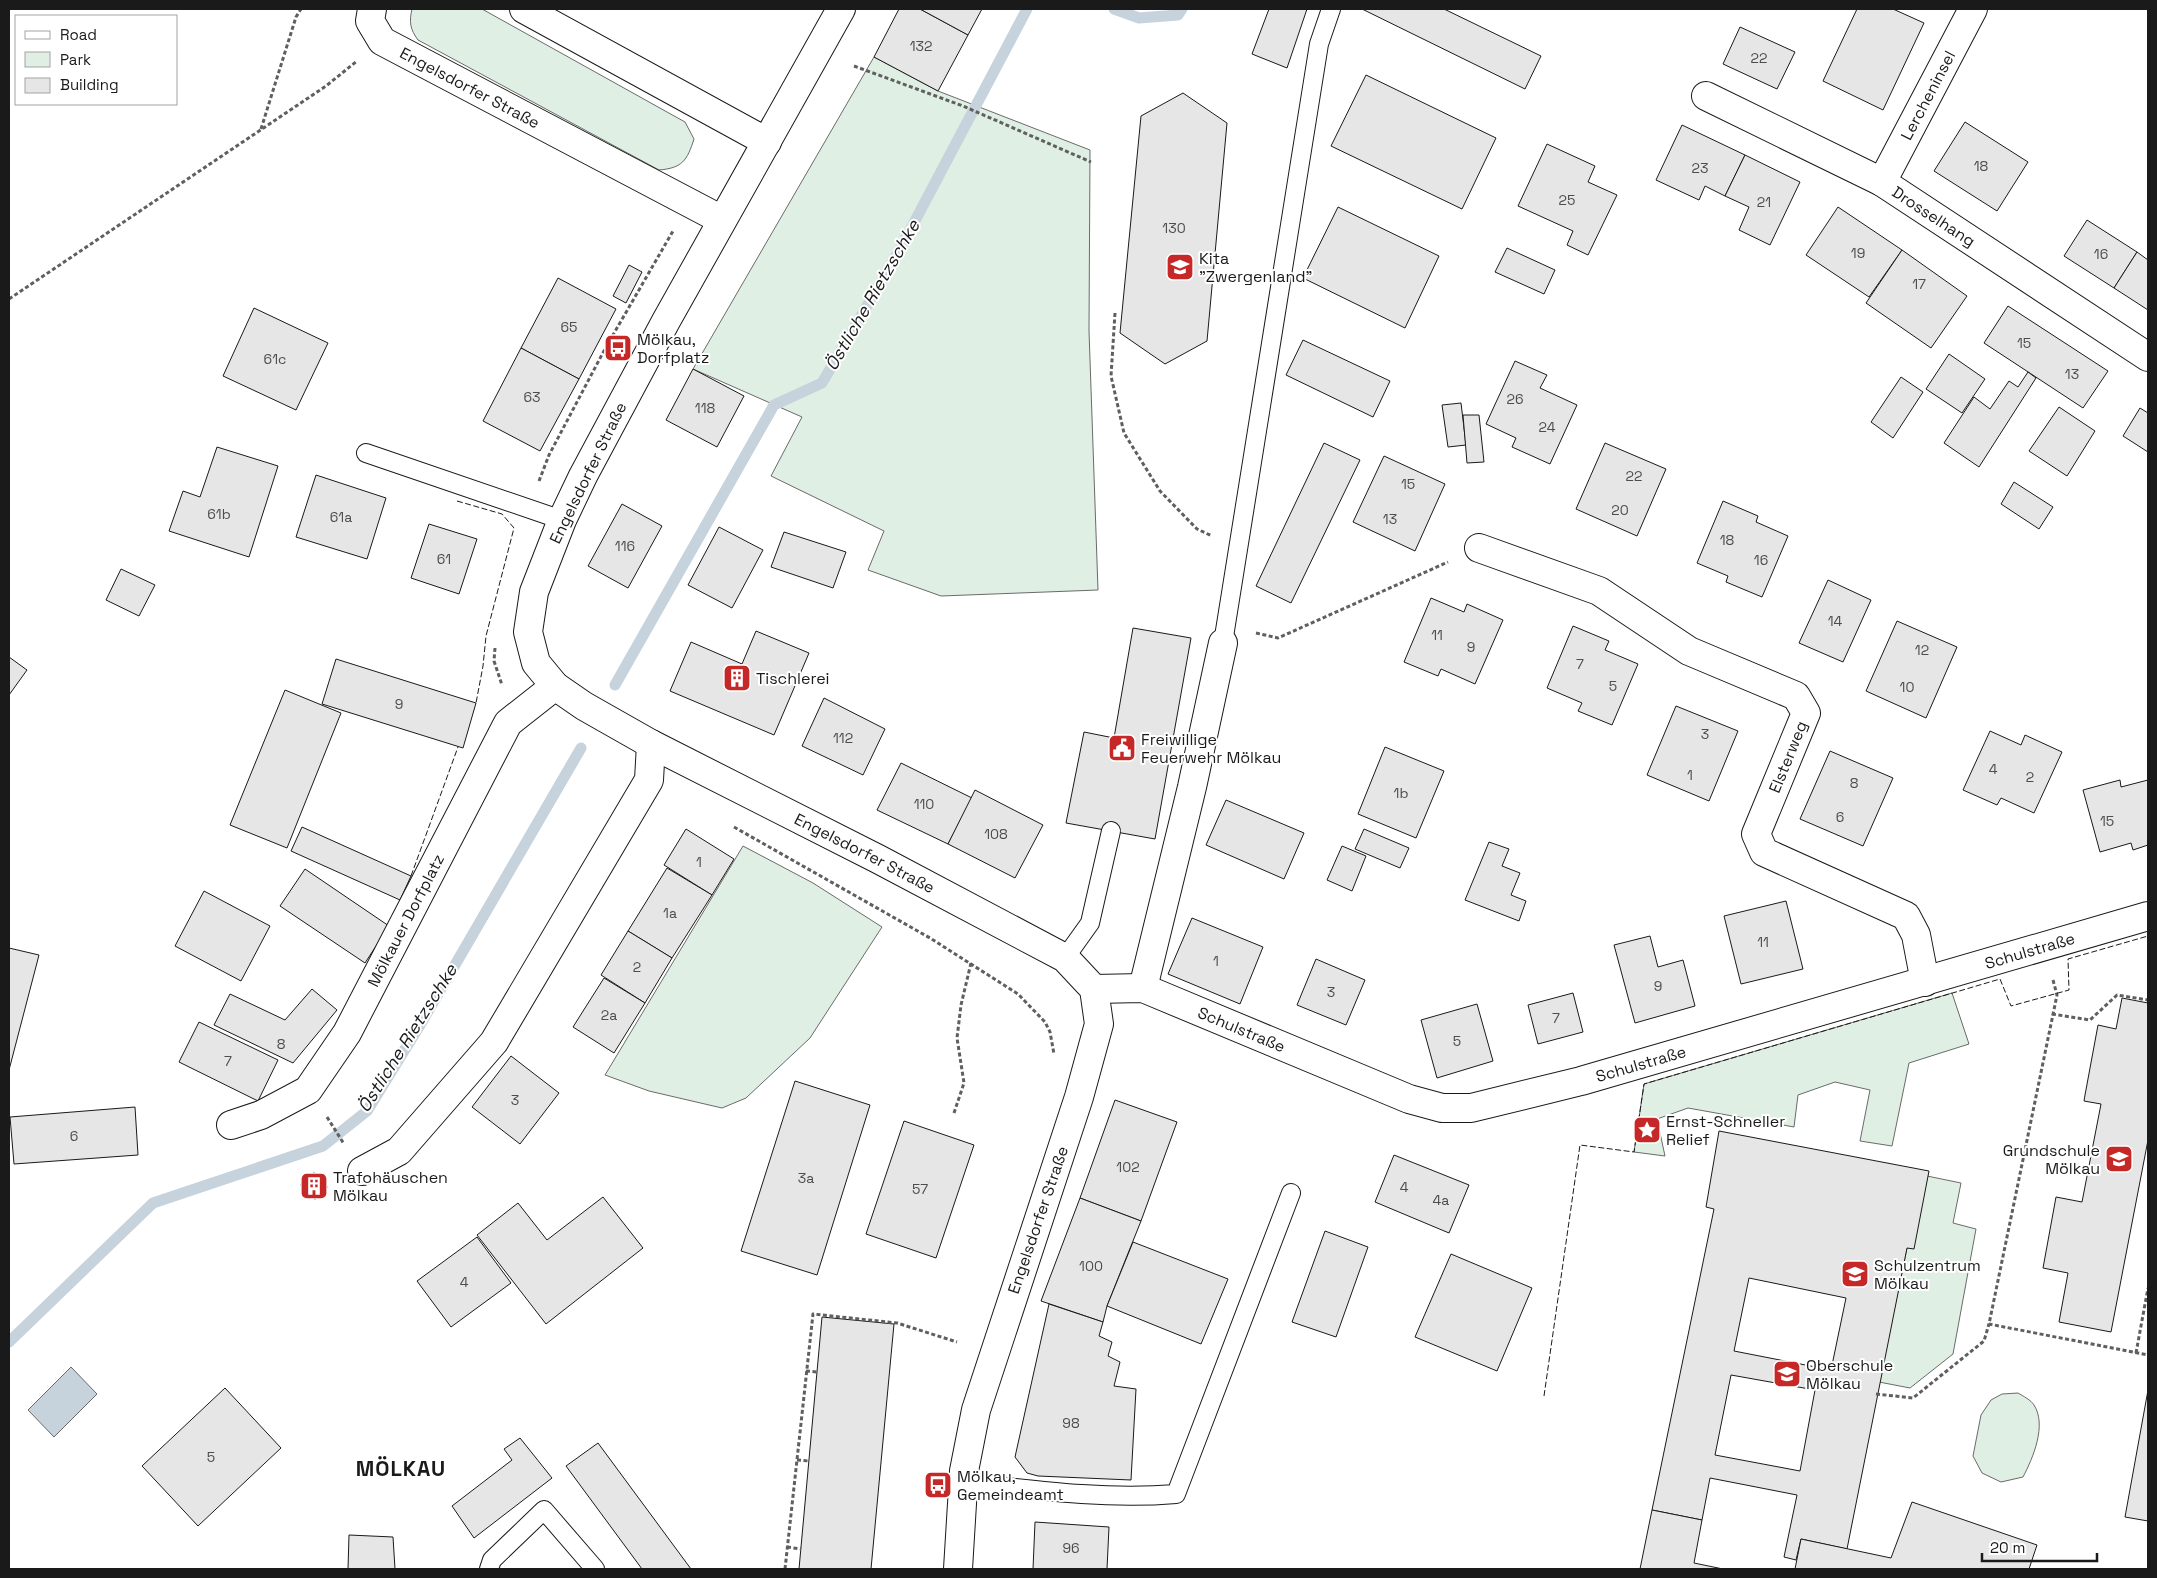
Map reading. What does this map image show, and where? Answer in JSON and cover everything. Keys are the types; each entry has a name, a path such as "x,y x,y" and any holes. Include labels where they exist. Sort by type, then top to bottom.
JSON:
{"street":[{"name":"Engelsdorfer Straße","path":"372,9 370,21 382,41 722,220"},
{"path":"524,9 767,142"},
{"name":"Engelsdorfer Straße","path":"841,9 656,338 562,520 534,592 528,632 536,663 555,686 584,706 651,744 878,859 1065,958 1094,989 1099,1024 1061,1152 976,1410 964,1482 958,1569"},
{"name":"Lercheninsel","path":"1882,182 1973,9"},
{"name":"Drosselhang","path":"1706,96 1882,182 2148,357"},
{"name":"Elsterweg","path":"1479,548 1599,591 1689,651 1796,696 1806,713 1756,834 1764,852 1906,916 1916,935 1925,982"},
{"path":"1143,988 1192,787 1225,635"},
{"name":"Mölkauer Dorfplatz","path":"231,1125 261,1115 308,1090 347,1033 508,722 555,686"},
{"path":"362,1171 399,1151 494,1042 649,780 651,744"},
{"name":"Schulstraße","path":"1094,989 1143,988 1409,1099 1442,1108 1471,1108 1581,1081 2148,916"}],"lane":[{"path":"1225,635 1319,44 1331,9"},
{"path":"366,453 562,520"},
{"path":"1065,958 1090,922 1111,831"},
{"path":"964,1482 1082,1495 1144,1496 1176,1494 1291,1193"},
{"path":"489,1569 492,1560 544,1510 595,1569"}],"path":[{"path":"261,130 296,17 301,9"},
{"path":"9,299 326,86 382,41"},
{"path":"854,66 963,106 1091,162"},
{"path":"1115,313 1111,376 1124,432 1160,492 1197,529 1239,548"},
{"path":"1225,635 1278,638 1479,548"},
{"path":"733,827 971,963 1018,994 1037,1012 1050,1032 1054,1047 1054,1062"},
{"path":"954,1113 964,1083 957,1038 961,1005 971,963"},
{"path":"1876,1394 1913,1398 1984,1341 2056,995"},
{"path":"2052,1014 2090,1020 2117,995 2148,1000"},
{"path":"327,1117 345,1145"},
{"path":"2136,1353 2148,1288"},
{"path":"785,1569 813,1314 898,1323 957,1342"},
{"path":"1989,1324 2148,1355"},
{"path":"806,1371 817,1372"},
{"path":"797,1460 809,1461"},
{"path":"787,1547 801,1549"}],"green space":[{"path":"412,9 482,9 685,122 694,139 689,153 678,165 659,170 418,40 411,25"},
{"path":"874,57 938,91 1090,150 1089,331 1098,590 941,596 868,570 884,531 771,476 802,417 693,369"},
{"path":"743,846 813,883 882,927 810,1038 746,1098 722,1108 649,1091 605,1075"},
{"path":"1952,993 1969,1044 1909,1063 1892,1146 1860,1141 1870,1090 1835,1082 1798,1095 1794,1127 1688,1108 1657,1119 1665,1156 1634,1152 1644,1084"},
{"path":"1927,1176 1961,1183 1953,1223 1976,1229 1953,1354 1910,1388 1879,1382 1907,1248"},
{"path":"2018,1393 2033,1403 2038,1413 2039,1432 2031,1461 2023,1477 2001,1482 1982,1473 1973,1456 1981,1415 1991,1400 2002,1394"}],"shaded area":[{"path":"71,1367 97,1394 54,1437 28,1410"}],"building":[{"path":"899,9 920,9 968,35 938,91 874,57"},
{"path":"920,9 982,9 968,35"},
{"path":"1269,9 1307,9 1287,68 1252,54"},
{"path":"1362,9 1444,9 1541,56 1525,89"},
{"path":"1857,9 1893,9 1924,23 1883,110 1823,81"},
{"path":"1740,27 1795,52 1777,89 1723,64"},
{"path":"1366,75 1496,138 1462,209 1331,146"},
{"path":"1183,93 1227,123 1207,341 1165,364 1120,333 1141,116"},
{"path":"1965,122 2028,162 1997,211 1934,171"},
{"path":"1682,125 1745,155 1725,196 1705,186 1699,200 1656,180"},
{"path":"1547,144 1595,166 1588,182 1617,195 1588,255 1567,245 1573,231 1518,206"},
{"path":"1745,155 1800,182 1770,245 1739,230 1749,207 1725,196"},
{"path":"1338,207 1439,256 1405,328 1303,278"},
{"path":"1838,207 1902,250 1869,297 1806,255"},
{"path":"2087,220 2137,252 2114,288 2064,256"},
{"path":"1507,248 1555,270 1544,294 1495,272"},
{"path":"1902,250 1967,296 1931,348 1866,303"},
{"path":"2137,252 2148,260 2148,310 2114,288"},
{"path":"629,265 642,272 626,303 613,296"},
{"path":"558,278 616,309 579,379 521,348"},
{"path":"2008,306 2108,371 2083,408 1984,343"},
{"path":"254,308 328,343 296,410 223,376"},
{"path":"1303,340 1390,381 1373,417 1286,375"},
{"path":"521,348 579,379 540,451 483,421"},
{"path":"1949,354 1985,379 1962,413 1926,389"},
{"path":"1515,361 1547,375 1540,388 1577,405 1550,464 1512,447 1516,438 1486,424"},
{"path":"693,369 744,396 717,447 666,420"},
{"path":"2028,372 2036,378 1979,467 1944,443 1974,397 1990,409 2009,381 2018,387"},
{"path":"1901,377 1923,392 1893,438 1871,422"},
{"path":"1461,403 1466,445 1448,447 1442,405"},
{"path":"2059,407 2095,431 2067,476 2029,451"},
{"path":"2140,408 2148,413 2148,452 2123,436"},
{"path":"1463,415 1479,415 1484,462 1467,463"},
{"path":"1324,443 1360,460 1291,603 1256,586"},
{"path":"1605,443 1666,469 1637,536 1576,509"},
{"path":"217,447 278,466 249,557 169,531 183,491 200,497"},
{"path":"1384,456 1445,484 1415,551 1353,522"},
{"path":"316,475 386,498 367,559 296,537"},
{"path":"2014,482 2053,507 2039,529 2001,504"},
{"path":"1723,501 1758,516 1756,522 1788,536 1762,597 1726,582 1728,576 1697,563"},
{"path":"622,504 662,526 628,588 588,566"},
{"path":"429,524 477,539 459,594 411,578"},
{"path":"719,527 763,550 732,608 688,585"},
{"path":"784,532 846,552 833,588 771,567"},
{"path":"121,569 155,585 139,616 106,600"},
{"path":"1828,580 1871,600 1843,662 1799,643"},
{"path":"1431,598 1464,612 1467,604 1503,620 1475,684 1441,669 1438,676 1404,662"},
{"path":"1897,621 1957,647 1926,718 1866,691"},
{"path":"1573,626 1609,641 1605,650 1638,664 1612,725 1578,711 1582,703 1547,688"},
{"name":"Freiwillige Feuerwehr Mölkau","path":"1133,628 1191,638 1155,839 1066,823 1084,732 1114,738"},
{"name":"Tischlerei","path":"756,631 809,653 774,735 670,691 691,642 742,664"},
{"path":"9,657 27,670 9,695"},
{"path":"336,659 476,703 463,748 322,704"},
{"path":"285,690 341,713 287,848 230,825"},
{"path":"824,698 885,729 863,775 802,746"},
{"path":"1676,706 1738,731 1709,801 1647,775"},
{"path":"1990,731 2021,745 2025,735 2062,752 2034,813 2001,798 1997,805 1963,790"},
{"path":"1385,747 1444,771 1416,838 1358,814"},
{"path":"1830,751 1893,778 1863,846 1800,819"},
{"path":"901,763 972,798 948,844 877,810"},
{"path":"2120,780 2121,787 2148,780 2148,845 2133,850 2131,843 2100,852 2083,790"},
{"path":"975,790 1043,825 1015,878 948,844"},
{"path":"1226,800 1304,833 1284,879 1206,845"},
{"path":"302,827 411,876 400,900 291,851"},
{"path":"686,829 734,859 712,895 664,865"},
{"path":"1364,829 1409,848 1400,868 1355,849"},
{"path":"1489,842 1509,849 1502,866 1520,873 1511,895 1526,901 1519,921 1465,900"},
{"path":"1342,846 1366,856 1352,891 1327,880"},
{"path":"667,868 712,895 672,958 628,931"},
{"path":"305,869 389,926 365,963 280,906"},
{"path":"204,891 270,926 241,981 175,946"},
{"path":"1786,901 1803,969 1741,984 1724,916"},
{"path":"1192,918 1263,947 1240,1004 1168,974"},
{"path":"628,931 672,958 645,1003 601,975"},
{"path":"1650,936 1658,967 1683,960 1695,1006 1635,1023 1614,945"},
{"path":"9,948 39,955 9,1070"},
{"path":"1316,959 1365,980 1346,1025 1297,1005"},
{"path":"604,978 645,1003 614,1053 573,1027"},
{"path":"312,989 337,1010 293,1063 214,1025 230,994 285,1020"},
{"path":"1573,993 1583,1032 1538,1044 1528,1005"},
{"path":"2122,998 2148,1003 2148,1140 2111,1332 2059,1322 2068,1273 2043,1268 2056,1197 2082,1202 2101,1104 2084,1101 2098,1025 2116,1029"},
{"path":"1477,1004 1493,1061 1437,1078 1421,1020"},
{"path":"199,1022 278,1060 258,1101 179,1062"},
{"path":"511,1056 559,1093 520,1144 472,1107"},
{"path":"795,1081 870,1105 817,1275 741,1251"},
{"path":"1115,1100 1177,1122 1141,1221 1080,1198"},
{"path":"135,1107 138,1155 14,1164 10,1117"},
{"path":"904,1121 974,1145 936,1258 866,1234"},
{"path":"1719,1131 1929,1171 1914,1249 1907,1248 1847,1549 1801,1539 1796,1560 1784,1557 1797,1495 1710,1478 1702,1520 1652,1510 1714,1209 1706,1207","holes":["1749,1278 1846,1298 1831,1370 1734,1351","1731,1375 1815,1390 1800,1471 1715,1455"]},
{"path":"1394,1155 1469,1185 1449,1233 1375,1202"},
{"name":"Trafohäuschen Mölkau","path":"314,1172 328,1187 315,1200 300,1185"},
{"path":"603,1197 643,1248 546,1324 477,1235 518,1203 547,1240"},
{"path":"1080,1198 1141,1221 1107,1306 1103,1322 1041,1301"},
{"path":"1325,1231 1368,1247 1336,1337 1292,1322"},
{"path":"477,1237 511,1283 451,1327 417,1281"},
{"path":"1133,1242 1228,1279 1201,1344 1107,1306"},
{"path":"1451,1254 1532,1288 1497,1371 1415,1337"},
{"path":"1049,1304 1103,1322 1099,1336 1112,1342 1108,1356 1120,1362 1114,1386 1136,1389 1131,1480 1038,1476 1027,1473 1015,1457"},
{"path":"822,1317 894,1324 871,1569 799,1569"},
{"path":"225,1388 281,1448 198,1526 142,1466"},
{"path":"2148,1390 2148,1521 2125,1517"},
{"path":"520,1438 552,1478 474,1538 452,1506 512,1460 504,1449"},
{"path":"598,1443 691,1569 642,1569 566,1466"},
{"path":"1912,1502 2037,1545 2029,1569 1795,1569 1801,1539 1891,1558"},
{"path":"1652,1510 1702,1520 1694,1563 1723,1569 1640,1569"},
{"path":"1035,1522 1109,1527 1107,1569 1033,1569"},
{"path":"349,1535 393,1537 395,1569 348,1569"}],"waterway":[{"name":"Östliche Rietzschke","path":"615,685 774,405 822,383 899,251 1027,9"},
{"name":"Östliche Rietzschke","path":"1114,9 1139,18 1178,15 1182,9"},
{"name":"Östliche Rietzschke","path":"9,1342 153,1203 323,1146 367,1111 423,1020 581,748"}],"fence":[{"path":"457,501 502,514 514,528 486,636 476,703"},
{"path":"411,876 458,747"},
{"path":"1544,1396 1580,1145 1634,1152 1644,1084 2000,979 2011,1006 2069,990 2068,959 2148,936"}],"place":[{"name":"Kita \"Zwergenland\"","path":"1180,267"},
{"name":"Mölkau, Dorfplatz","path":"618,348"},
{"name":"Tischlerei","path":"737,678"},
{"name":"Freiwillige Feuerwehr Mölkau","path":"1122,748"},
{"name":"Ernst-Schneller Relief","path":"1647,1130"},
{"name":"Grundschule Mölkau","path":"2119,1159"},
{"name":"Trafohäuschen Mölkau","path":"314,1186"},
{"name":"Schulzentrum Mölkau","path":"1855,1274"},
{"name":"Oberschule Mölkau","path":"1787,1374"},
{"name":"Mölkau, Gemeindeamt","path":"938,1485"}],"district":[{"name":"MÖLKAU","path":"401,1468"}]}
